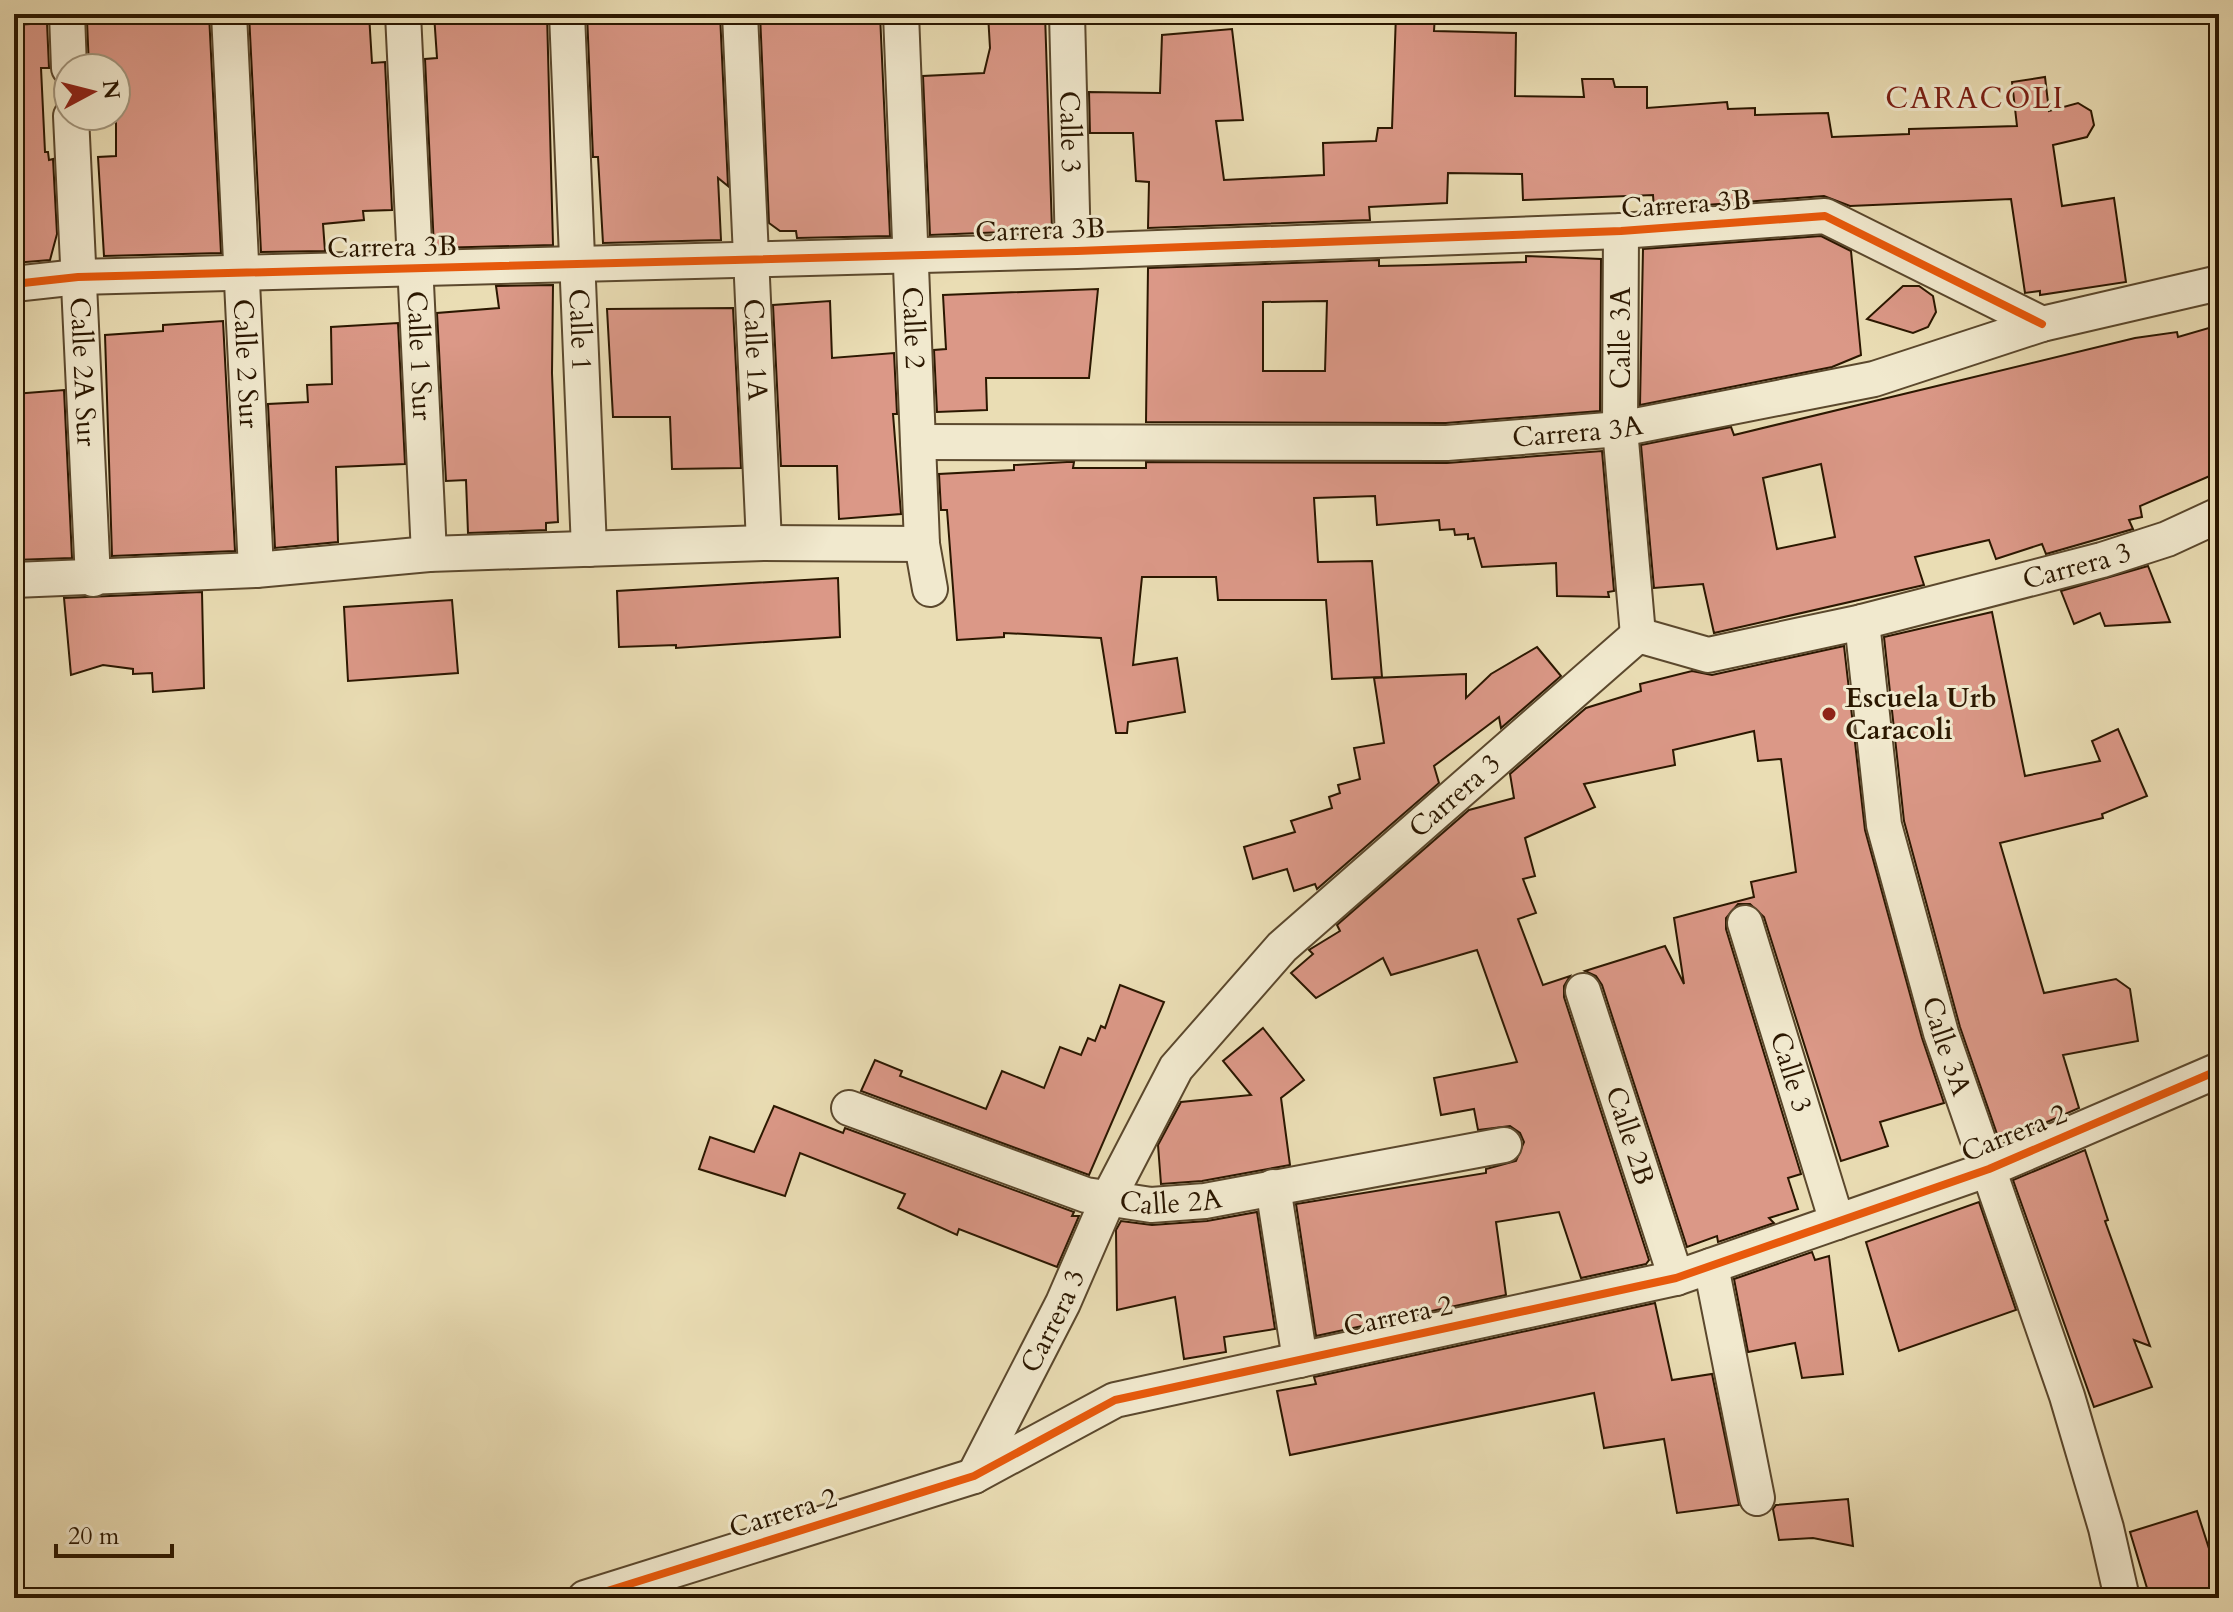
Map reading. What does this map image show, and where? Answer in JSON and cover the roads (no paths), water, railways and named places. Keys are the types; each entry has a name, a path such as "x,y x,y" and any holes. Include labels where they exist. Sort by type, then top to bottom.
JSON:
{"street":[{"path":"67,14 68,52"},
{"name":"Calle 2 Sur","path":"229,14 256,570"},
{"name":"Calle 1 Sur","path":"403,14 429,554"},
{"name":"Calle 1","path":"567,14 589,549"},
{"name":"Calle 1A","path":"740,14 764,543"},
{"name":"Calle 2","path":"901,14 922,544"},
{"name":"Calle 3","path":"1067,14 1073,251"},
{"name":"Calle 2A Sur","path":"72,132 93,579"},
{"name":"Carrera 3B","path":"14,284 78,277 911,256 1621,231 1825,216 2042,324"},
{"name":"Calle 3A","path":"1621,231 1620,429 1638,635"},
{"name":"Carrera 3A","path":"918,442 1447,443 1620,429 1874,379 2042,324 2219,283"},
{"name":"Carrera 3","path":"974,1476 1063,1303 1109,1197 1176,1068 1282,947 1638,635 1708,655 1862,622 2102,560 2167,539 2219,515"},
{"path":"14,580 256,570 429,554 764,543 922,544 930,589"},
{"name":"Calle 3A","path":"1862,622 1884,825 1941,1033 2067,1396 2106,1528 2122,1598"},
{"name":"Calle 3","path":"1745,923 1837,1222"},
{"name":"Calle 2B","path":"1583,991 1676,1278"},
{"name":"Carrera 2","path":"585,1598 974,1476 1115,1400 1676,1278 1989,1169 2219,1070"},
{"name":"Calle 2A","path":"849,1108 1086,1195 1151,1205 1205,1201 1504,1145"},
{"path":"1273,1187 1300,1360"},
{"path":"1711,1266 1757,1498"}],"place":[{"name":"Escuela Urb Caracoli","path":"1829,714"}],"district":[{"name":"CARACOLI","path":"1975,98"}]}
